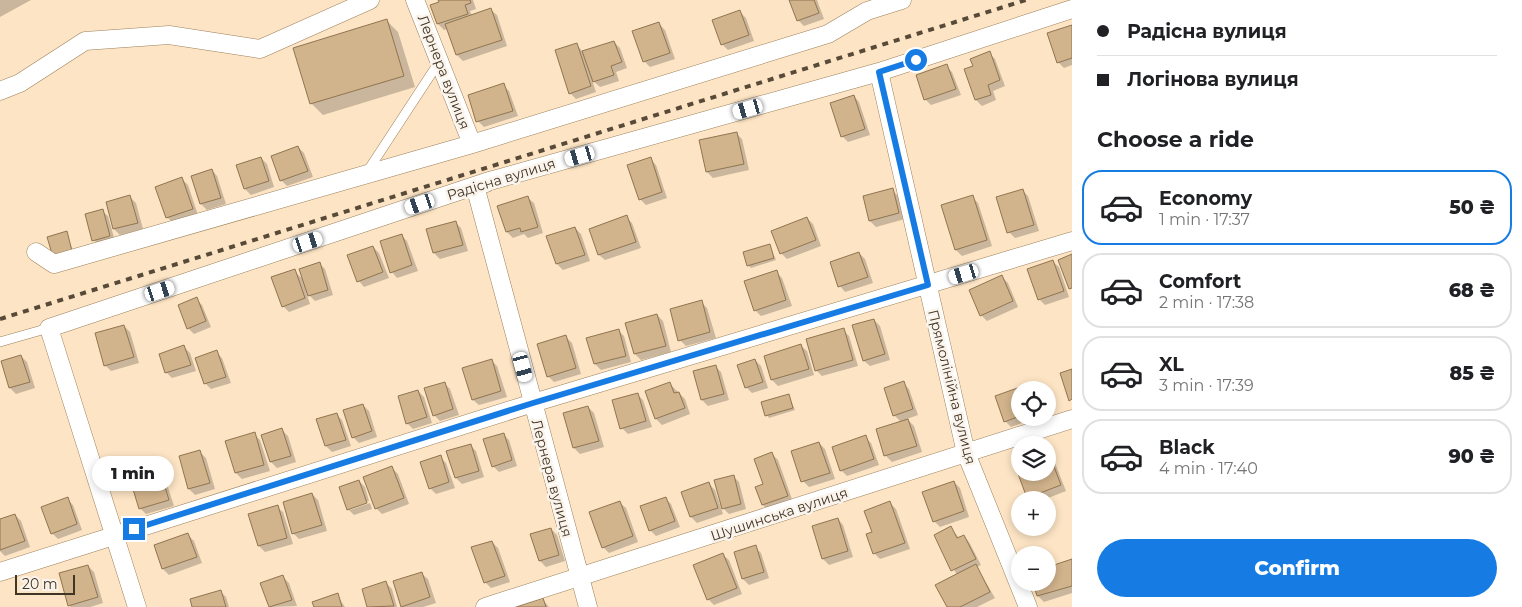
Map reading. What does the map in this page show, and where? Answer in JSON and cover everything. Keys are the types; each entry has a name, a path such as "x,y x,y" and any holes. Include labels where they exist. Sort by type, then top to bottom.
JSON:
{"street":[{"path":"0,91 20,83 85,41 169,35 260,49 370,0"},
{"name":"Лернера вулиця","path":"415,0 472,144"},
{"path":"36,252 54,264 472,144 828,34 867,11 871,4 902,0"},
{"name":"Радісна вулиця","path":"49,328 481,184 879,72 1072,9"},
{"name":"Прямолінійна вулиця","path":"879,72 966,453 1028,607"},
{"name":"Лернера вулиця","path":"481,184 533,403 588,607"},
{"path":"0,572 533,403 1072,241"},
{"path":"49,328 137,607"},
{"name":"Шушинська вулиця","path":"485,607 1072,419"}],"lane":[{"path":"366,174 439,61"},
{"path":"0,342 49,328"}],"building":[{"path":"438,0 470,0 471,3 465,5 468,14 437,24 430,5 439,2"},
{"path":"789,0 814,0 819,13 797,21"},
{"path":"491,8 502,40 456,55 445,24"},
{"path":"740,10 749,35 721,45 712,20"},
{"path":"387,19 404,76 310,104 293,48"},
{"path":"659,22 670,53 643,62 632,31"},
{"path":"1072,25 1072,58 1057,63 1047,33"},
{"path":"614,41 622,62 611,66 614,75 593,82 582,51"},
{"path":"577,43 591,86 569,94 555,50"},
{"path":"990,51 1000,80 988,85 991,95 975,100 964,69 973,66 970,59"},
{"path":"947,64 956,89 924,100 916,75"},
{"path":"504,83 513,111 476,122 468,95"},
{"path":"854,95 865,129 841,137 830,103"},
{"path":"737,132 744,164 706,172 699,140"},
{"path":"298,146 308,171 280,181 271,156"},
{"path":"261,157 269,181 244,189 236,165"},
{"path":"651,157 662,192 639,200 627,165"},
{"path":"212,169 221,198 200,204 191,176"},
{"path":"182,177 193,209 166,218 155,187"},
{"path":"893,188 899,213 869,221 863,196"},
{"path":"1023,189 1034,225 1007,233 996,197"},
{"path":"130,195 138,223 113,229 106,202"},
{"path":"973,195 987,240 955,250 941,205"},
{"path":"528,196 538,227 521,232 520,228 506,232 497,206"},
{"path":"103,209 110,236 92,241 85,214"},
{"path":"627,215 636,242 598,255 589,229"},
{"path":"807,217 816,240 780,254 771,231"},
{"path":"456,221 463,245 433,253 426,229"},
{"path":"575,227 585,255 556,264 546,236"},
{"path":"67,231 72,251 53,257 47,237"},
{"path":"402,234 412,265 390,273 380,241"},
{"path":"770,244 774,258 747,266 743,252"},
{"path":"373,246 383,272 357,282 347,255"},
{"path":"859,252 868,277 838,287 830,262"},
{"path":"1072,254 1072,288 1069,289 1058,260"},
{"path":"1053,260 1064,291 1038,300 1027,269"},
{"path":"320,262 328,290 308,296 299,269"},
{"path":"295,269 305,298 282,307 271,277"},
{"path":"777,270 786,300 754,311 744,281"},
{"path":"1002,275 1013,301 980,316 969,290"},
{"path":"197,297 206,321 187,329 178,305"},
{"path":"702,300 710,332 678,341 670,309"},
{"path":"657,314 666,346 634,354 625,323"},
{"path":"874,319 885,354 863,361 852,325"},
{"path":"124,325 134,357 104,366 95,333"},
{"path":"844,328 853,360 815,371 806,339"},
{"path":"619,329 626,356 594,364 586,338"},
{"path":"566,335 576,368 547,377 537,344"},
{"path":"801,344 809,369 771,380 764,356"},
{"path":"184,345 191,365 165,373 159,354"},
{"path":"217,350 226,377 204,384 195,358"},
{"path":"21,355 30,382 9,388 1,361"},
{"path":"492,359 501,391 472,400 462,368"},
{"path":"755,359 763,382 745,388 737,365"},
{"path":"716,365 724,394 701,400 693,371"},
{"path":"1072,369 1072,399 1069,401 1060,373"},
{"path":"904,381 913,409 893,416 884,388"},
{"path":"445,382 453,409 433,416 424,388"},
{"path":"670,382 674,393 679,392 685,408 655,419 645,391"},
{"path":"418,390 427,417 406,424 398,396"},
{"path":"1011,390 1011,419 1004,422 995,396"},
{"path":"638,393 646,421 620,429 612,400"},
{"path":"789,394 793,408 765,416 761,402"},
{"path":"363,404 372,431 352,438 343,410"},
{"path":"588,406 599,441 573,448 563,413"},
{"path":"337,413 346,440 325,446 316,419"},
{"path":"908,419 917,446 884,456 876,429"},
{"path":"282,428 291,456 270,462 261,435"},
{"path":"255,432 264,465 235,473 225,441"},
{"path":"504,433 512,460 492,467 483,439"},
{"path":"866,435 874,459 840,471 832,447"},
{"path":"819,442 830,473 801,482 791,451"},
{"path":"471,444 479,471 455,478 446,451"},
{"path":"200,450 210,483 188,489 179,456"},
{"path":"772,452 788,496 762,505 755,487 763,484 754,459"},
{"path":"441,455 449,482 429,489 420,462"},
{"path":"392,466 404,498 375,509 363,477"},
{"path":"159,468 169,500 139,509 129,476"},
{"path":"1056,472 1061,485 1045,491 1024,491 1021,481 1056,481"},
{"path":"734,475 741,504 722,509 714,480"},
{"path":"359,480 367,503 347,510 339,487"},
{"path":"954,481 964,511 933,522 922,492"},
{"path":"709,482 718,508 690,517 681,492"},
{"path":"312,493 322,525 292,534 283,502"},
{"path":"68,497 77,524 51,534 41,507"},
{"path":"666,497 675,521 649,531 640,506"},
{"path":"620,501 633,536 602,548 589,512"},
{"path":"890,501 905,543 873,554 866,534 872,532 864,511"},
{"path":"278,505 287,538 258,546 248,514"},
{"path":"15,514 25,541 0,550 0,519"},
{"path":"838,518 848,551 822,559 812,526"},
{"path":"951,526 957,538 964,535 976,559 951,571 934,535"},
{"path":"551,528 559,555 539,561 530,534"},
{"path":"188,533 197,557 162,569 154,545"},
{"path":"492,541 505,576 484,583 471,547"},
{"path":"756,545 764,572 742,579 734,552"},
{"path":"723,553 737,588 707,600 693,565"},
{"path":"1072,559 1072,586 1056,591 1056,564"},
{"path":"976,564 990,592 960,607 947,607 935,585"},
{"path":"88,565 98,597 68,606 59,573"},
{"path":"422,572 430,597 401,607 393,581"},
{"path":"283,575 292,600 269,607 260,583"},
{"path":"386,581 394,606 367,607 362,589"},
{"path":"221,590 226,607 192,607 190,599"},
{"path":"1036,591 1054,591 1037,596"},
{"path":"338,593 342,607 314,607 312,602"},
{"path":"543,598 546,607 516,607"}],"railway":[{"path":"0,319 1026,0"}],"route":[{"path":"134,529 533,403 928,285 879,72 916,60"}]}
